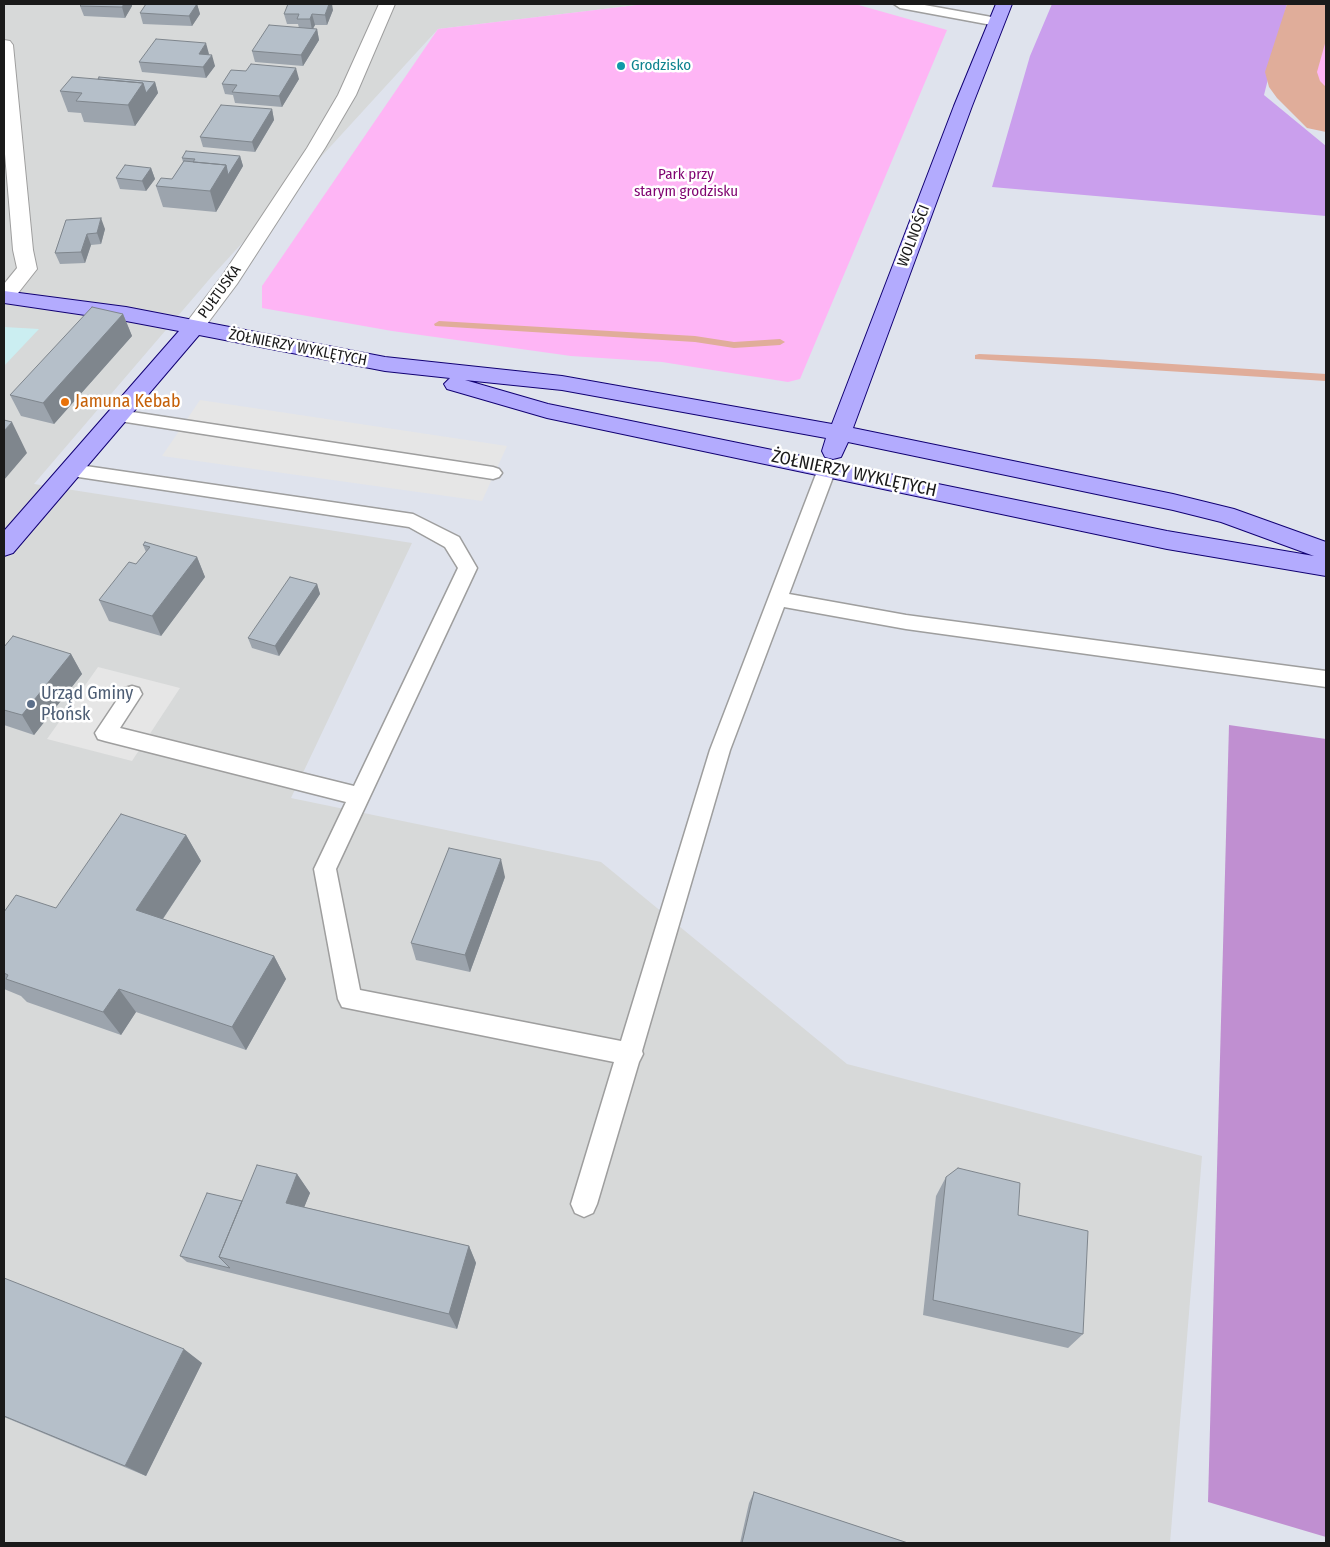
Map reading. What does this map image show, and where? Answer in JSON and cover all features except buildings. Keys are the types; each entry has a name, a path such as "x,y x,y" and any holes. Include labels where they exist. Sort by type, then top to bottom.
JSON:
{"street":[{"name":"PUŁTUSKA","path":"4,547 119,416 194,327 230,280 316,148 347,95 387,4"},
{"name":"WOLNOŚCI","path":"827,469 839,433 1004,4"},
{"path":"4,45 23,250 27,269 4,297"},
{"name":"ŻOŁNIERZY WYKLĘTYCH","path":"4,297 126,314 385,364 562,383 839,433 1182,504 1226,516 1326,551"},
{"name":"ŻOŁNIERZY WYKLĘTYCH","path":"385,364 547,411 1167,540 1326,567"}],"lane":[{"path":"900,4 996,22"},
{"path":"119,416 493,473"},
{"path":"584,1204 631,1054 720,750 827,469"},
{"path":"72,470 413,521 452,542 468,568 326,869 350,1000 631,1054"},
{"path":"777,598 906,622 1326,679"},
{"path":"132,694 105,733 360,797"}],"shaded area":[{"path":"4,4 645,4 438,29 213,275 34,484 412,543 291,798 601,862 847,1064 1202,1156 1170,1543 4,1543"},
{"path":"1052,4 1287,4 1264,95 1326,146 1326,216 992,187 1030,56"},
{"path":"4,327 39,329 4,366"},
{"path":"200,400 507,446 482,501 162,456"},
{"path":"98,667 180,688 132,761 47,739"},
{"path":"1229,725 1326,739 1326,1537 1208,1502"}],"green space":[{"name":"Park przy starym grodzisku","path":"645,4 855,4 947,30 800,379 788,382 662,362 571,356 392,331 262,308 262,286 438,29"},
{"path":"1326,39 1326,91 1312,80"}],"waterway":[{"path":"1312,4 1291,72 1296,87 1326,116"},
{"path":"439,324 695,339 734,345 780,342"},
{"path":"979,357 1095,362 1326,378"}],"place":[{"name":"Grodzisko","path":"621,66"},
{"name":"Jamuna Kebab","path":"65,402"},
{"name":"Urząd Gminy Płońsk","path":"31,704"}]}
